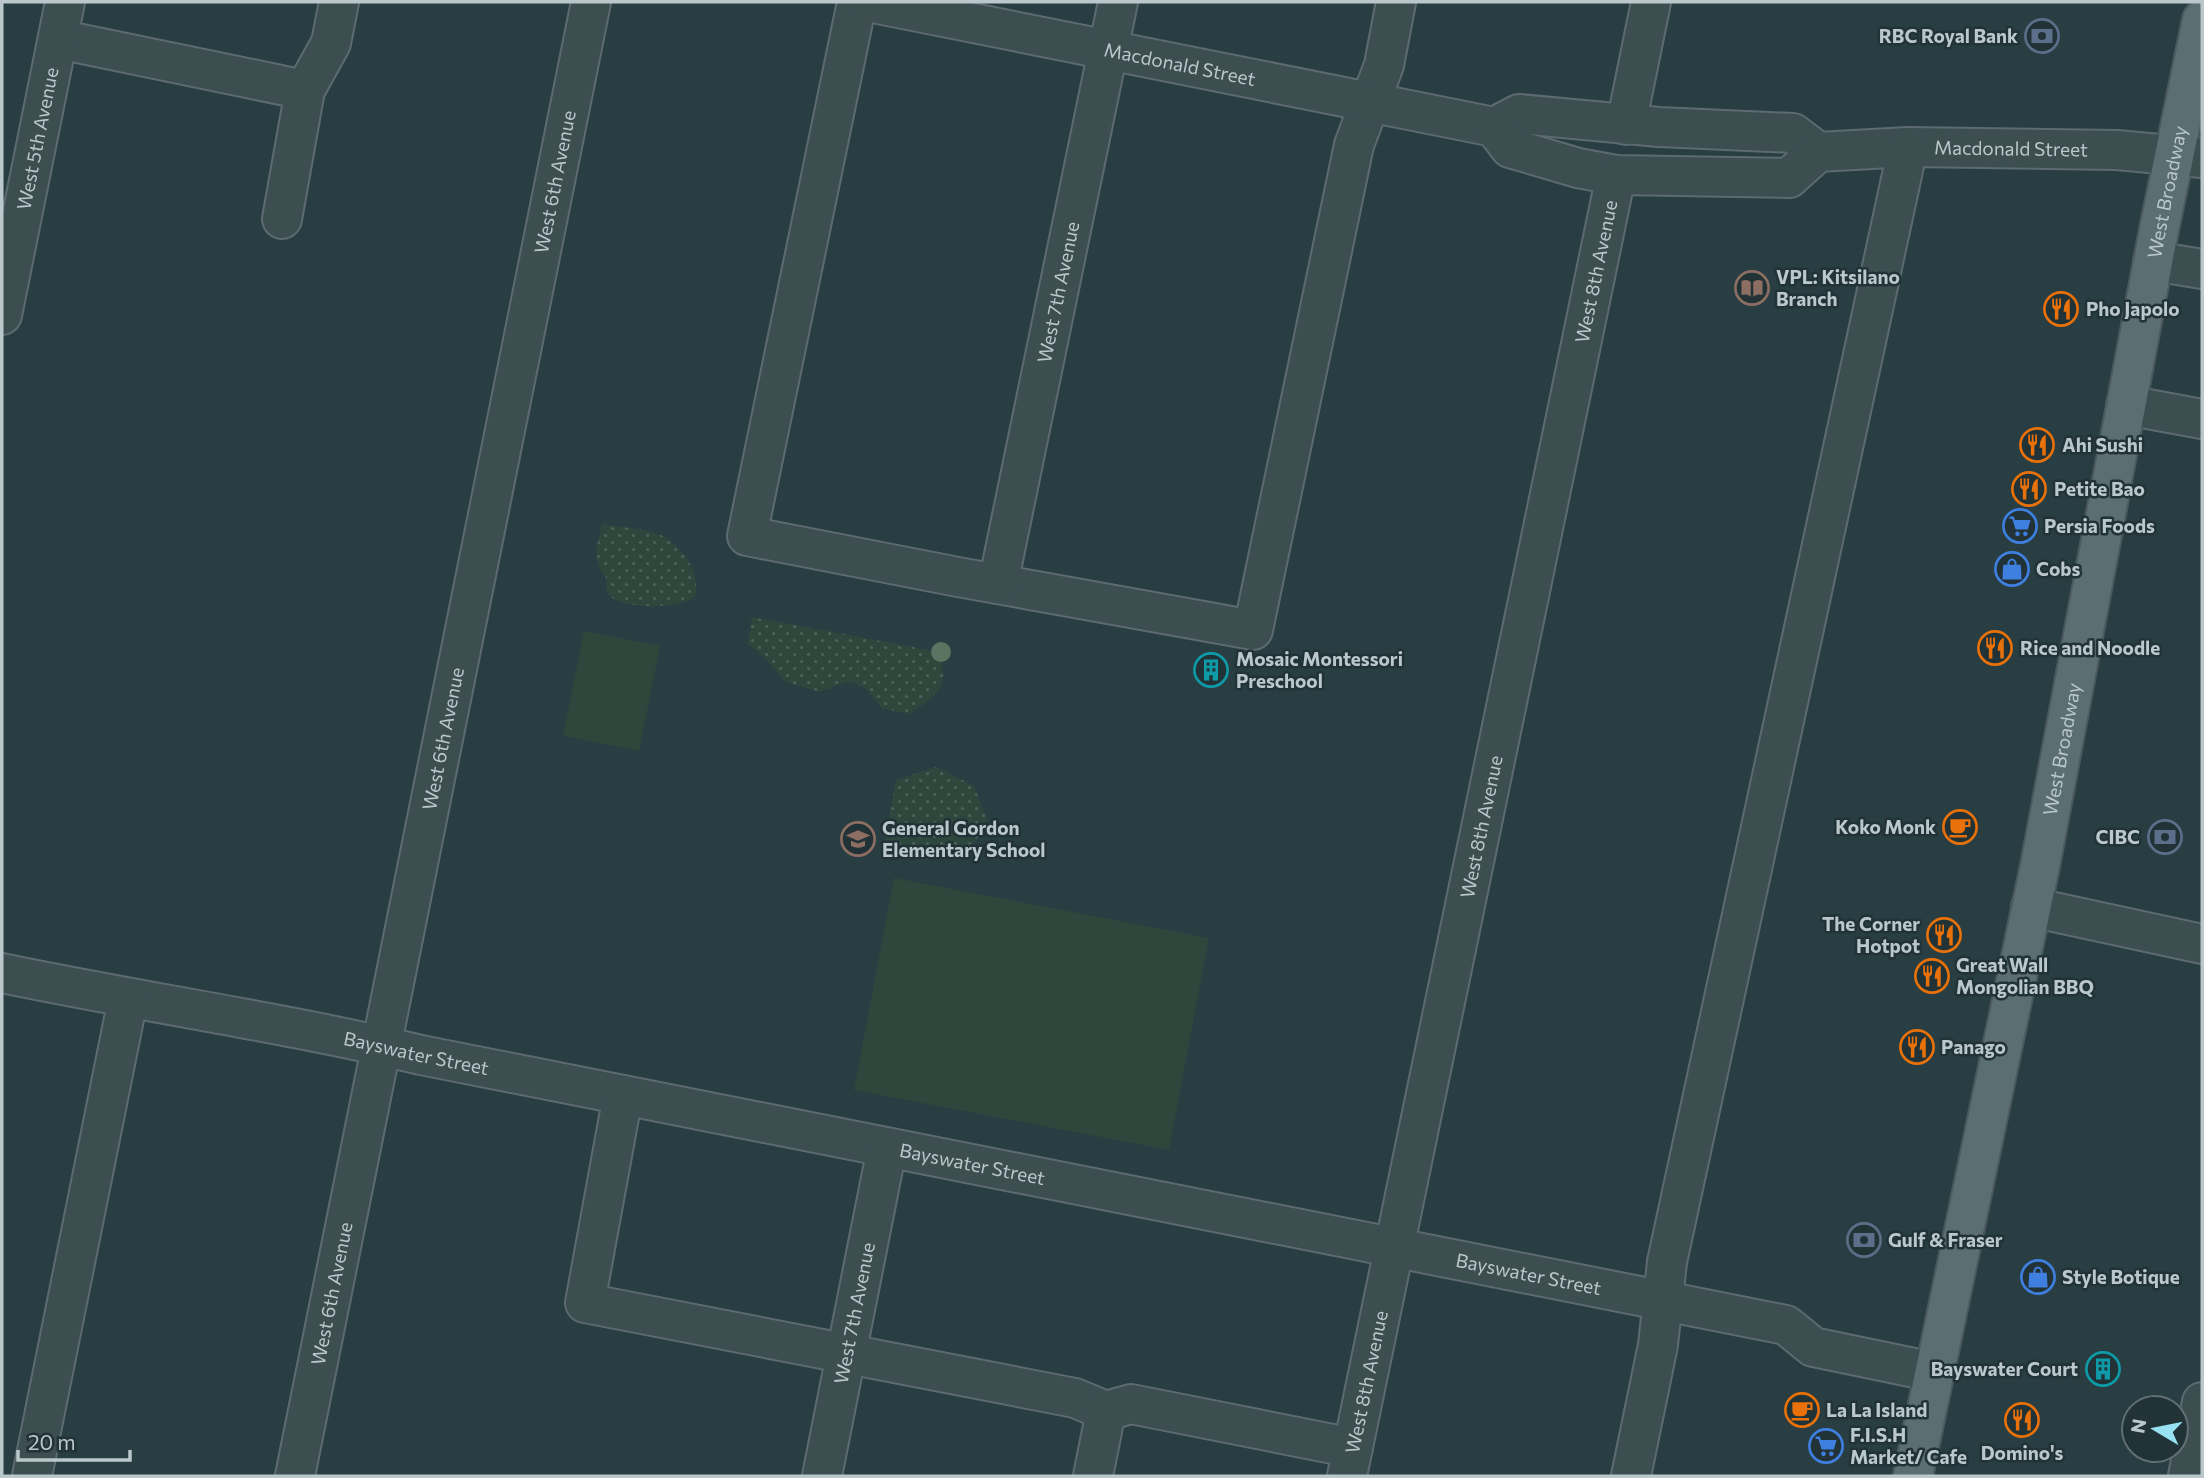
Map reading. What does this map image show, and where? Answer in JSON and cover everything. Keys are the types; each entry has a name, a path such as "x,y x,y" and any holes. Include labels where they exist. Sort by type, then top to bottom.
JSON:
{"main road":[{"name":"West Broadway","path":"1913,1476 2031,907 2153,261 2188,157 2202,20"}],"street":[{"name":"West 5th Avenue","path":"2,315 65,2"},
{"path":"282,219 305,90 331,43 339,2"},
{"name":"West 6th Avenue","path":"295,1476 591,2"},
{"path":"857,2 747,536 1253,630 1354,145 1384,65 1396,2"},
{"name":"Macdonald Street","path":"868,2 1494,127"},
{"name":"West 7th Avenue","path":"998,584 1118,2"},
{"path":"1626,125 1651,2"},
{"path":"58,39 305,90"},
{"path":"1519,114 1626,125 1793,133 1818,152 1789,178 1616,175 1578,168 1510,148 1494,127 1519,114"},
{"path":"1631,1476 1658,1346 1667,1262 1908,147"},
{"name":"Macdonald Street","path":"1818,152 1908,147 2117,150 2188,157"},
{"name":"West 8th Avenue","path":"1350,1462 1616,175"},
{"path":"2153,261 2202,269"},
{"path":"2126,405 2202,419"},
{"path":"2031,907 2202,944"},
{"name":"Bayswater Street","path":"2,973 1786,1325 1813,1347 1934,1372"},
{"path":"32,1476 128,999"},
{"path":"623,1095 585,1303 1075,1398 1106,1411 1131,1404 1350,1462"},
{"name":"West 7th Avenue","path":"822,1476 887,1148"},
{"path":"2188,1476 2202,1402"},
{"path":"1093,1476 1106,1411"}],"green space":[{"path":"602,524 650,532 671,541 684,554 693,569 696,596 679,603 654,606 629,604 611,597 597,558"},
{"path":"752,617 934,651 943,672 943,681 927,702 908,714 882,708 865,688 849,681 820,692 786,682 766,659 748,644"},
{"path":"584,631 660,646 639,751 563,736"},
{"path":"936,767 974,786 990,827 960,856 917,861 885,840 896,780"},
{"path":"894,878 1209,938 1169,1150 854,1090"}],"place":[{"name":"RBC Royal Bank","path":"2042,36"},
{"name":"VPL: Kitsilano Branch","path":"1752,288"},
{"name":"Pho Japolo","path":"2061,309"},
{"name":"Ahi Sushi","path":"2037,445"},
{"name":"Petite Bao","path":"2029,489"},
{"name":"Persia Foods","path":"2020,526"},
{"name":"Cobs","path":"2012,569"},
{"name":"Rice and Noodle","path":"1995,648"},
{"name":"Mosaic Montessori Preschool","path":"1211,670"},
{"name":"Koko Monk","path":"1960,827"},
{"name":"CIBC","path":"2165,837"},
{"name":"General Gordon Elementary School","path":"858,839"},
{"name":"The Corner Hotpot","path":"1944,935"},
{"name":"Great Wall Mongolian BBQ","path":"1932,976"},
{"name":"Panago","path":"1917,1047"},
{"name":"Gulf & Fraser","path":"1864,1240"},
{"name":"Style Botique","path":"2038,1277"},
{"name":"Bayswater Court","path":"2103,1369"},
{"name":"La La Island","path":"1802,1410"},
{"name":"Domino's","path":"2022,1420"},
{"name":"F.I.S.H Market/ Cafe","path":"1826,1446"}]}
